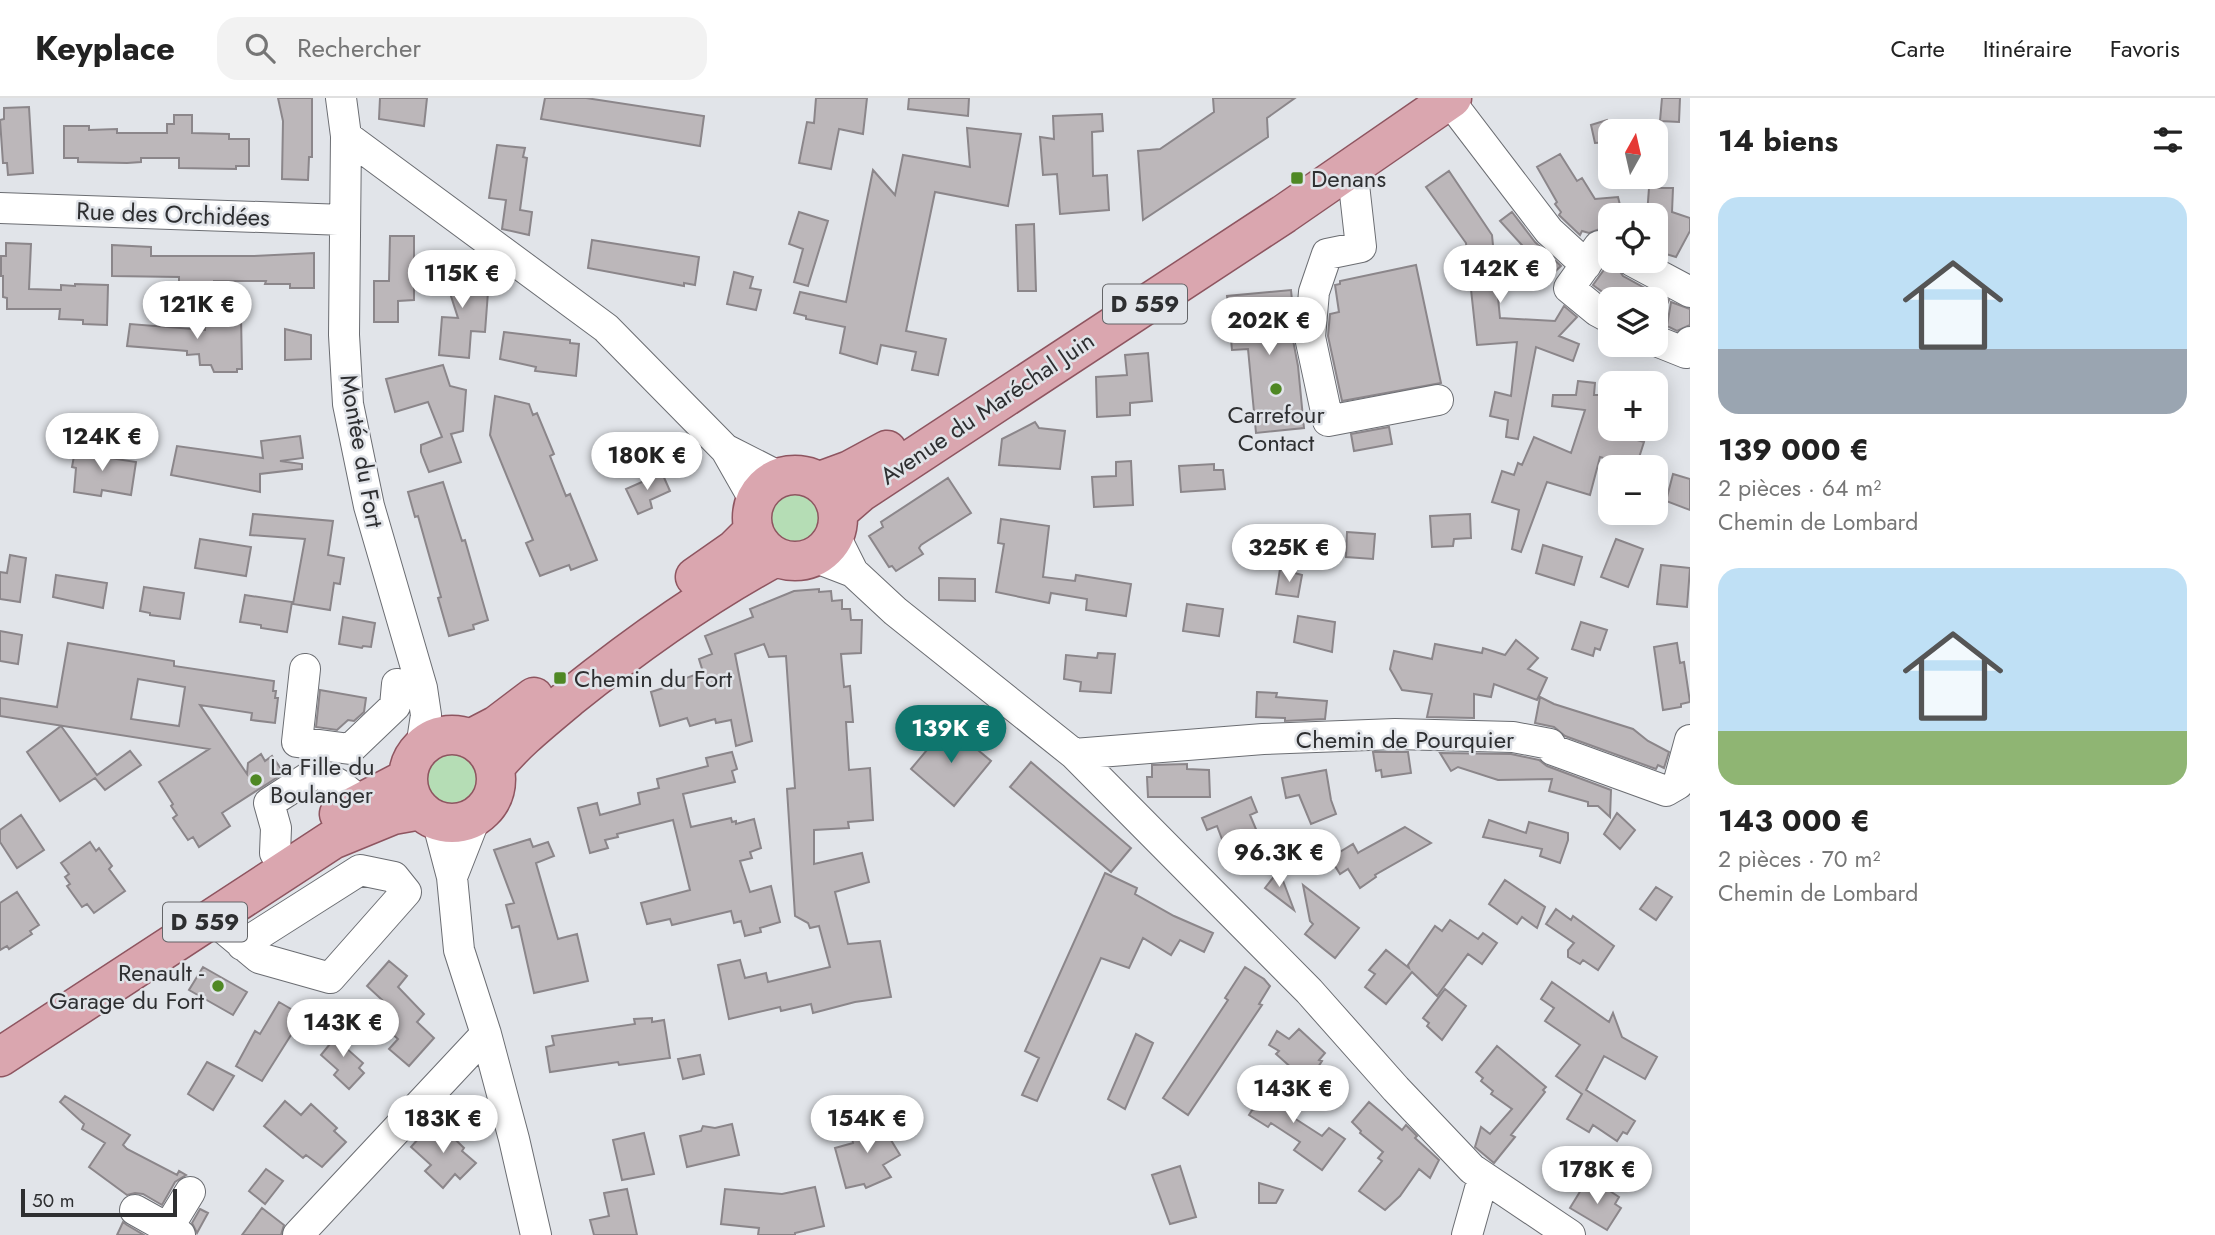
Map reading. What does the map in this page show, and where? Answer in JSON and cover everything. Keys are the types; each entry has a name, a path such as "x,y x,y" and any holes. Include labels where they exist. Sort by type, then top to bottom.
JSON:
{"main road":[{"name":"Avenue du Maréchal Juin","path":"827,521 861,492 1352,167 1439,99"},
{"name":"Avenue du Maréchal Juin","path":"827,521 850,470 904,440 1439,99"},
{"path":"793,474 807,475 827,521 802,561 789,561 766,516 793,474"},
{"name":"D 559","path":"0,1035 275,853 360,802 435,748 511,747 596,676 666,624 766,516"},
{"path":"435,748 496,781 486,807 476,816 457,822 435,748"},
{"name":"D 559","path":"0,1057 332,840 393,816 435,748"}],"street":[{"name":"Montée du Fort","path":"341,98 346,136 344,335 348,404 369,506 435,748 459,950 486,1034 536,1235"},
{"path":"1439,99 1549,231 1598,258 1569,289 1598,310"},
{"path":"346,136 606,328 726,450 766,516"},
{"path":"1352,167 1361,247 1327,254 1314,292 1310,337 1328,421 1438,400"},
{"name":"Rue des Orchidées","path":"0,208 345,220"},
{"path":"1654,273 1690,292"},
{"path":"1668,346 1686,353 1690,342"},
{"path":"827,521 853,572 895,611 1073,754 1309,991 1396,1089 1483,1178 1570,1235"},
{"path":"305,669 297,742 350,749 395,706 435,748"},
{"name":"Chemin de Pourquier","path":"1073,754 1263,739 1395,734 1513,737 1550,744 1553,750 1666,791 1678,784 1690,740"},
{"path":"452,877 476,816"},
{"path":"211,918 242,945 258,958 330,978 405,892 394,877 360,870 242,945"},
{"path":"299,1235 486,1034"},
{"path":"1467,1235 1483,1178"},
{"path":"135,1210 174,1231 190,1192"}],"green space":[{"path":"793,474 807,475 820,481 835,536 813,553 798,560 784,557 759,542 759,493 772,481"},
{"path":"449,735 470,739 496,781 490,798 480,811 465,819 447,822 408,778 434,739"}],"building":[{"path":"278,98 312,98 312,157 309,157 308,180 282,179 283,121"},
{"path":"380,98 427,98 424,126 379,119"},
{"path":"545,98 586,98 704,116 700,146 541,119"},
{"path":"816,98 867,98 863,134 839,129 831,169 799,163 807,122 814,123"},
{"path":"909,98 969,98 968,116 908,109"},
{"path":"1213,98 1295,98 1267,118 1268,137 1143,220 1138,151 1160,149 1214,112"},
{"path":"1662,98 1680,98 1679,122 1660,119"},
{"path":"29,107 33,173 8,175 7,163 3,163 0,120 4,119 4,108"},
{"path":"1102,114 1103,131 1092,132 1093,176 1107,175 1109,210 1060,214 1057,174 1043,175 1040,137 1054,139 1053,116"},
{"path":"174,115 192,115 192,133 229,134 229,139 249,139 249,166 236,166 236,169 179,168 179,158 141,158 141,162 127,163 78,162 78,158 64,158 64,126 89,126 89,130 117,129 117,133 167,133 167,124 174,124"},
{"path":"1598,123 1598,143 1595,143 1591,125"},
{"path":"967,128 1021,134 1008,206 935,192 906,331 946,339 938,375 912,370 916,352 881,345 877,364 840,353 845,327 806,319 806,316 794,313 800,292 846,302 873,170 895,195 903,155 970,167"},
{"path":"497,145 525,148 523,157 527,158 520,210 532,212 529,235 502,229 506,200 489,198"},
{"path":"1560,154 1577,181 1582,178 1595,199 1618,197 1620,203 1598,203 1598,230 1589,233 1582,231 1580,235 1559,215 1561,212 1555,204 1557,202 1537,167"},
{"path":"1449,171 1492,235 1500,318 1555,321 1564,306 1577,317 1559,336 1579,344 1573,361 1536,347 1518,439 1506,437 1508,420 1490,416 1495,392 1511,396 1517,342 1477,345 1466,243 1426,187"},
{"path":"1673,188 1672,212 1690,218 1690,231 1676,257 1668,255 1668,203 1648,203 1649,189"},
{"path":"799,212 828,221 808,286 794,282 803,249 789,244"},
{"path":"1512,212 1535,242 1561,266 1550,276 1500,221"},
{"path":"1034,224 1036,291 1018,291 1016,225"},
{"path":"390,236 414,236 414,300 398,301 398,322 374,322 374,281 389,281"},
{"path":"592,240 699,257 695,285 684,283 684,286 588,268"},
{"path":"6,243 31,244 29,289 61,290 61,285 75,284 108,285 107,325 59,319 60,309 7,309 1,276 1,256 6,256"},
{"path":"112,245 151,247 151,256 314,253 314,288 290,288 290,284 265,284 266,281 214,281 214,285 179,286 179,277 112,276"},
{"path":"464,257 479,292 488,292 485,332 471,331 469,358 439,355 442,317 458,318 441,265"},
{"path":"1416,265 1441,383 1342,401 1328,336 1330,314 1339,312 1335,285 1340,284 1340,281"},
{"path":"734,272 753,277 750,288 761,290 756,310 727,304"},
{"path":"1602,273 1621,273 1641,287 1598,289 1593,285"},
{"name":"Carrefour Contact","path":"1291,290 1293,340 1304,428 1256,433 1248,349 1232,350 1227,296"},
{"path":"1671,302 1690,309 1690,325 1677,331 1668,326"},
{"path":"241,315 242,369 237,369 237,372 214,372 211,365 200,365 199,354 187,355 187,351 127,346 130,324 205,330 205,318"},
{"path":"285,329 311,335 311,359 285,360"},
{"path":"504,332 570,340 570,343 579,344 576,376 535,371 536,367 500,359"},
{"path":"1148,353 1152,401 1130,403 1130,415 1097,417 1096,377 1127,375 1125,355"},
{"path":"443,365 450,386 466,390 463,431 451,434 461,462 429,472 421,445 442,437 428,402 395,412 386,379"},
{"path":"1578,381 1595,383 1594,395 1598,395 1598,441 1644,442 1640,455 1598,455 1590,495 1547,482 1521,552 1512,549 1519,510 1492,502 1502,471 1514,475 1518,463 1522,465 1534,437 1571,453 1585,410 1552,406 1553,395 1576,395"},
{"path":"495,396 529,404 533,415 537,413 554,454 550,456 566,496 570,494 597,560 571,570 569,565 540,576 526,543 533,540 490,435"},
{"path":"1035,422 1039,428 1065,431 1060,469 999,465 1002,439"},
{"path":"1389,427 1392,444 1354,451 1351,434"},
{"path":"300,436 303,458 280,461 302,464 302,469 260,474 260,492 171,475 177,446 263,458 261,441"},
{"path":"76,445 98,448 97,456 136,462 131,495 102,490 101,496 74,492 76,468 72,467"},
{"path":"1131,461 1133,505 1094,507 1092,477 1116,476 1116,462"},
{"path":"1214,464 1214,470 1223,470 1225,489 1181,492 1179,466"},
{"path":"662,473 670,491 650,500 652,508 638,514 626,489"},
{"path":"1673,474 1690,479 1690,510 1668,502"},
{"path":"948,478 971,513 921,545 919,548 923,554 896,571 892,566 889,567 869,536 883,527 881,522"},
{"path":"443,482 462,541 465,540 488,620 473,625 474,629 449,636 418,516 415,517 408,492"},
{"path":"253,514 333,521 328,555 344,558 340,584 334,583 330,610 293,604 305,539 250,535"},
{"path":"1470,514 1471,538 1454,539 1453,546 1432,547 1430,516"},
{"path":"1001,519 1049,526 1043,577 1075,581 1076,575 1131,584 1126,616 1086,610 1087,599 1051,593 1049,603 996,592 1004,544 998,543"},
{"path":"1347,532 1375,534 1373,559 1346,557"},
{"path":"200,539 251,547 246,576 195,568"},
{"path":"1616,539 1643,549 1628,587 1601,577"},
{"path":"1543,545 1582,557 1574,585 1536,573"},
{"path":"10,555 26,558 20,602 0,599 0,572 7,573"},
{"path":"1661,565 1690,568 1687,607 1657,604"},
{"path":"1280,569 1302,575 1298,597 1276,594"},
{"path":"56,575 107,583 103,608 53,597"},
{"path":"939,578 975,579 975,601 939,600"},
{"path":"144,587 184,593 180,619 140,611"},
{"path":"819,589 819,592 831,591 832,601 842,600 842,609 850,609 851,620 862,620 861,653 841,654 844,687 850,686 853,722 846,722 849,770 870,768 873,820 848,822 849,828 814,830 814,864 862,853 869,882 835,892 848,944 880,941 891,997 855,1002 813,1013 811,1004 781,1011 780,1007 729,1019 718,965 740,960 745,978 766,973 768,982 830,967 819,926 810,928 808,923 795,916 787,789 795,788 786,656 769,657 764,644 735,654 752,741 736,746 731,720 716,723 715,719 690,726 687,718 660,726 651,692 703,672 699,659 712,654 705,636 753,617 750,609 794,591"},
{"path":"245,595 292,602 287,632 240,622"},
{"path":"1187,604 1223,609 1219,636 1183,631"},
{"path":"1298,616 1335,622 1332,652 1294,642"},
{"path":"343,617 375,623 371,647 339,644"},
{"path":"1581,622 1607,630 1600,650 1595,648 1593,656 1572,649"},
{"path":"0,631 22,635 18,664 0,661"},
{"path":"1516,640 1538,658 1528,669 1547,678 1537,700 1494,684 1491,697 1474,694 1474,718 1427,717 1432,694 1402,690 1390,669 1394,651 1432,659 1435,644 1482,653 1483,648 1505,655"},
{"path":"68,643 174,661 174,666 274,681 273,691 276,691 275,698 278,698 275,723 251,720 252,713 200,705 247,774 248,763 261,754 265,761 272,756 284,773 222,813 230,826 199,847 193,837 188,840 173,818 177,815 171,806 173,804 159,782 209,749 0,716 0,698 57,707","holes":["138,679 185,687 179,726 131,719"]},
{"path":"1677,643 1680,663 1684,662 1690,702 1681,704 1681,707 1663,710 1654,647"},
{"path":"1098,653 1115,654 1111,693 1080,691 1081,682 1064,679 1066,655 1097,658"},
{"path":"320,690 366,698 364,712 354,721 348,720 337,730 316,727"},
{"path":"1257,692 1277,693 1276,697 1327,701 1325,719 1285,721 1285,718 1256,717"},
{"path":"1540,697 1633,729 1669,752 1664,768 1658,765 1656,769 1565,736 1554,727 1535,723"},
{"path":"948,725 991,761 954,806 911,769"},
{"path":"61,726 97,775 130,751 141,765 105,790 95,778 60,801 27,752"},
{"path":"732,752 737,769 732,771 735,782 683,794 691,827 731,818 736,824 754,819 761,848 750,852 752,858 740,861 750,892 771,886 780,922 760,928 761,932 745,936 741,921 734,923 731,911 672,925 670,919 647,924 641,903 690,890 673,820 617,834 618,837 605,840 608,848 590,853 578,808 597,803 600,815 640,804 638,793 659,788 657,779 708,766 706,758"},
{"path":"1373,752 1408,752 1411,773 1382,777 1381,770 1376,771"},
{"path":"1440,753 1511,754 1539,760 1547,766 1611,790 1610,817 1598,806 1588,806 1588,802 1549,791 1552,779 1498,780 1458,767 1451,771"},
{"path":"1031,762 1131,848 1111,872 1010,787"},
{"path":"1187,764 1187,769 1209,770 1210,797 1148,797 1147,777 1152,777 1152,765"},
{"path":"1326,770 1336,814 1311,824 1299,795 1286,798 1282,778"},
{"path":"1251,797 1257,812 1250,815 1258,834 1225,847 1217,826 1207,830 1202,818"},
{"path":"1617,813 1635,830 1620,849 1604,834"},
{"path":"21,815 44,850 17,868 0,842 0,830"},
{"path":"1489,820 1526,833 1529,822 1568,833 1560,863 1540,856 1542,849 1483,837"},
{"path":"1405,827 1431,843 1375,875 1376,877 1360,888 1348,869 1340,874 1330,858 1353,844 1358,853"},
{"path":"530,839 533,847 548,842 554,856 536,863 558,939 577,934 588,981 534,993 519,926 512,928 506,905 514,903 494,850"},
{"path":"90,842 96,851 99,848 112,866 109,869 125,891 94,913 87,904 82,907 67,886 70,884 65,877 69,874 61,863"},
{"path":"1279,870 1294,910 1265,888"},
{"path":"1105,873 1137,888 1135,894 1174,916 1213,933 1204,952 1180,940 1171,955 1143,938 1129,968 1101,958 1037,1101 1022,1095 1039,1058 1025,1051"},
{"path":"1505,880 1545,907 1537,928 1522,917 1517,924 1489,904"},
{"path":"1303,885 1359,928 1335,958 1305,934 1313,924 1310,921"},
{"path":"1656,887 1672,897 1656,920 1640,909"},
{"path":"17,892 39,925 30,931 32,934 9,949 7,946 0,950 0,903"},
{"path":"1556,909 1571,920 1573,916 1614,946 1598,970 1583,960 1580,964 1568,957 1568,950 1574,943 1546,924"},
{"path":"1450,920 1478,939 1483,933 1497,943 1482,964 1468,954 1437,996 1412,972 1386,1004 1365,987 1375,974 1369,970 1386,950 1409,968 1408,965 1435,926 1442,931"},
{"path":"389,961 407,976 398,987 424,1014 417,1022 434,1038 409,1066 389,1049 398,1039 381,1024 394,1011 367,986"},
{"path":"203,967 247,992 233,1015 189,990"},
{"path":"1245,967 1270,986 1259,1004 1262,1005 1188,1115 1163,1098 1228,1000 1225,998"},
{"path":"1552,982 1609,1022 1613,1013 1622,1037 1657,1057 1645,1079 1604,1056 1586,1090 1635,1121 1627,1134 1623,1132 1617,1141 1593,1125 1589,1132 1567,1119 1582,1094 1556,1076 1580,1045 1545,1021 1554,1008 1541,999"},
{"path":"1445,989 1466,1006 1442,1040 1427,1026 1429,1023 1423,1018"},
{"path":"279,1002 303,1016 262,1081 236,1066 255,1031 260,1034"},
{"path":"652,1018 652,1022 664,1020 670,1058 550,1072 546,1047 554,1045 552,1036 635,1024 634,1019"},
{"path":"338,1029 352,1041 346,1048 363,1063 359,1068 364,1073 349,1089 334,1075 338,1070 321,1055 330,1044 327,1041"},
{"path":"1299,1029 1325,1053 1314,1073 1310,1070 1303,1078 1276,1054 1279,1051 1269,1045 1277,1031 1289,1039"},
{"path":"1136,1034 1153,1043 1125,1109 1108,1099"},
{"path":"1497,1046 1546,1087 1543,1090 1545,1092 1511,1135 1515,1137 1494,1163 1475,1147 1481,1127 1490,1134 1512,1109 1491,1094 1493,1091 1481,1081 1483,1078 1476,1072"},
{"path":"700,1055 704,1074 683,1079 678,1059"},
{"path":"207,1062 234,1076 213,1110 188,1094"},
{"path":"1256,1079 1285,1097 1283,1100 1296,1108 1291,1116 1322,1136 1329,1128 1345,1139 1322,1170 1294,1150 1300,1142 1271,1123 1268,1127 1249,1115 1256,1104 1245,1097"},
{"path":"65,1096 130,1135 123,1145 127,1149 177,1175 179,1171 186,1175 175,1182 162,1205 143,1194 127,1195 89,1167 105,1143 82,1129 84,1124 60,1102"},
{"path":"285,1101 301,1115 311,1104 337,1128 334,1131 346,1142 322,1167 306,1155 303,1158 264,1126"},
{"path":"1369,1102 1402,1130 1406,1125 1417,1136 1415,1138 1439,1160 1430,1178 1419,1169 1400,1196 1385,1210 1359,1191 1382,1161 1378,1158 1383,1152 1360,1133 1352,1122"},
{"path":"874,1112 900,1155 883,1165 891,1177 866,1188 864,1184 846,1188 835,1148 853,1143 852,1138 861,1133 856,1123"},
{"path":"435,1120 476,1163 460,1179 455,1174 443,1188 425,1171 431,1165 411,1147"},
{"path":"732,1124 739,1155 687,1167 680,1136 701,1131 703,1126 715,1128"},
{"path":"644,1133 654,1174 622,1180 613,1140"},
{"path":"1180,1166 1196,1217 1170,1224 1152,1175"},
{"path":"266,1169 283,1181 265,1204 249,1191"},
{"path":"1259,1183 1283,1190 1276,1203 1259,1203"},
{"path":"1584,1185 1598,1193 1602,1186 1619,1197 1615,1204 1621,1208 1607,1230 1570,1208"},
{"path":"815,1187 824,1226 795,1235 758,1235 759,1228 721,1224 725,1189 782,1194"},
{"path":"627,1189 637,1235 594,1235 590,1220 609,1216 604,1193"},
{"path":"262,1208 284,1225 281,1235 242,1235"},
{"path":"200,1209 208,1213 197,1233 192,1223"},
{"path":"123,1222 127,1225 144,1235 117,1235"}],"place":[{"name":"Denans","path":"1297,178"},
{"name":"Carrefour Contact","path":"1276,389"},
{"name":"Chemin du Fort","path":"560,678"},
{"name":"La Fille du Boulanger","path":"256,780"},
{"name":"Renault - Garage du Fort","path":"218,986"}]}
